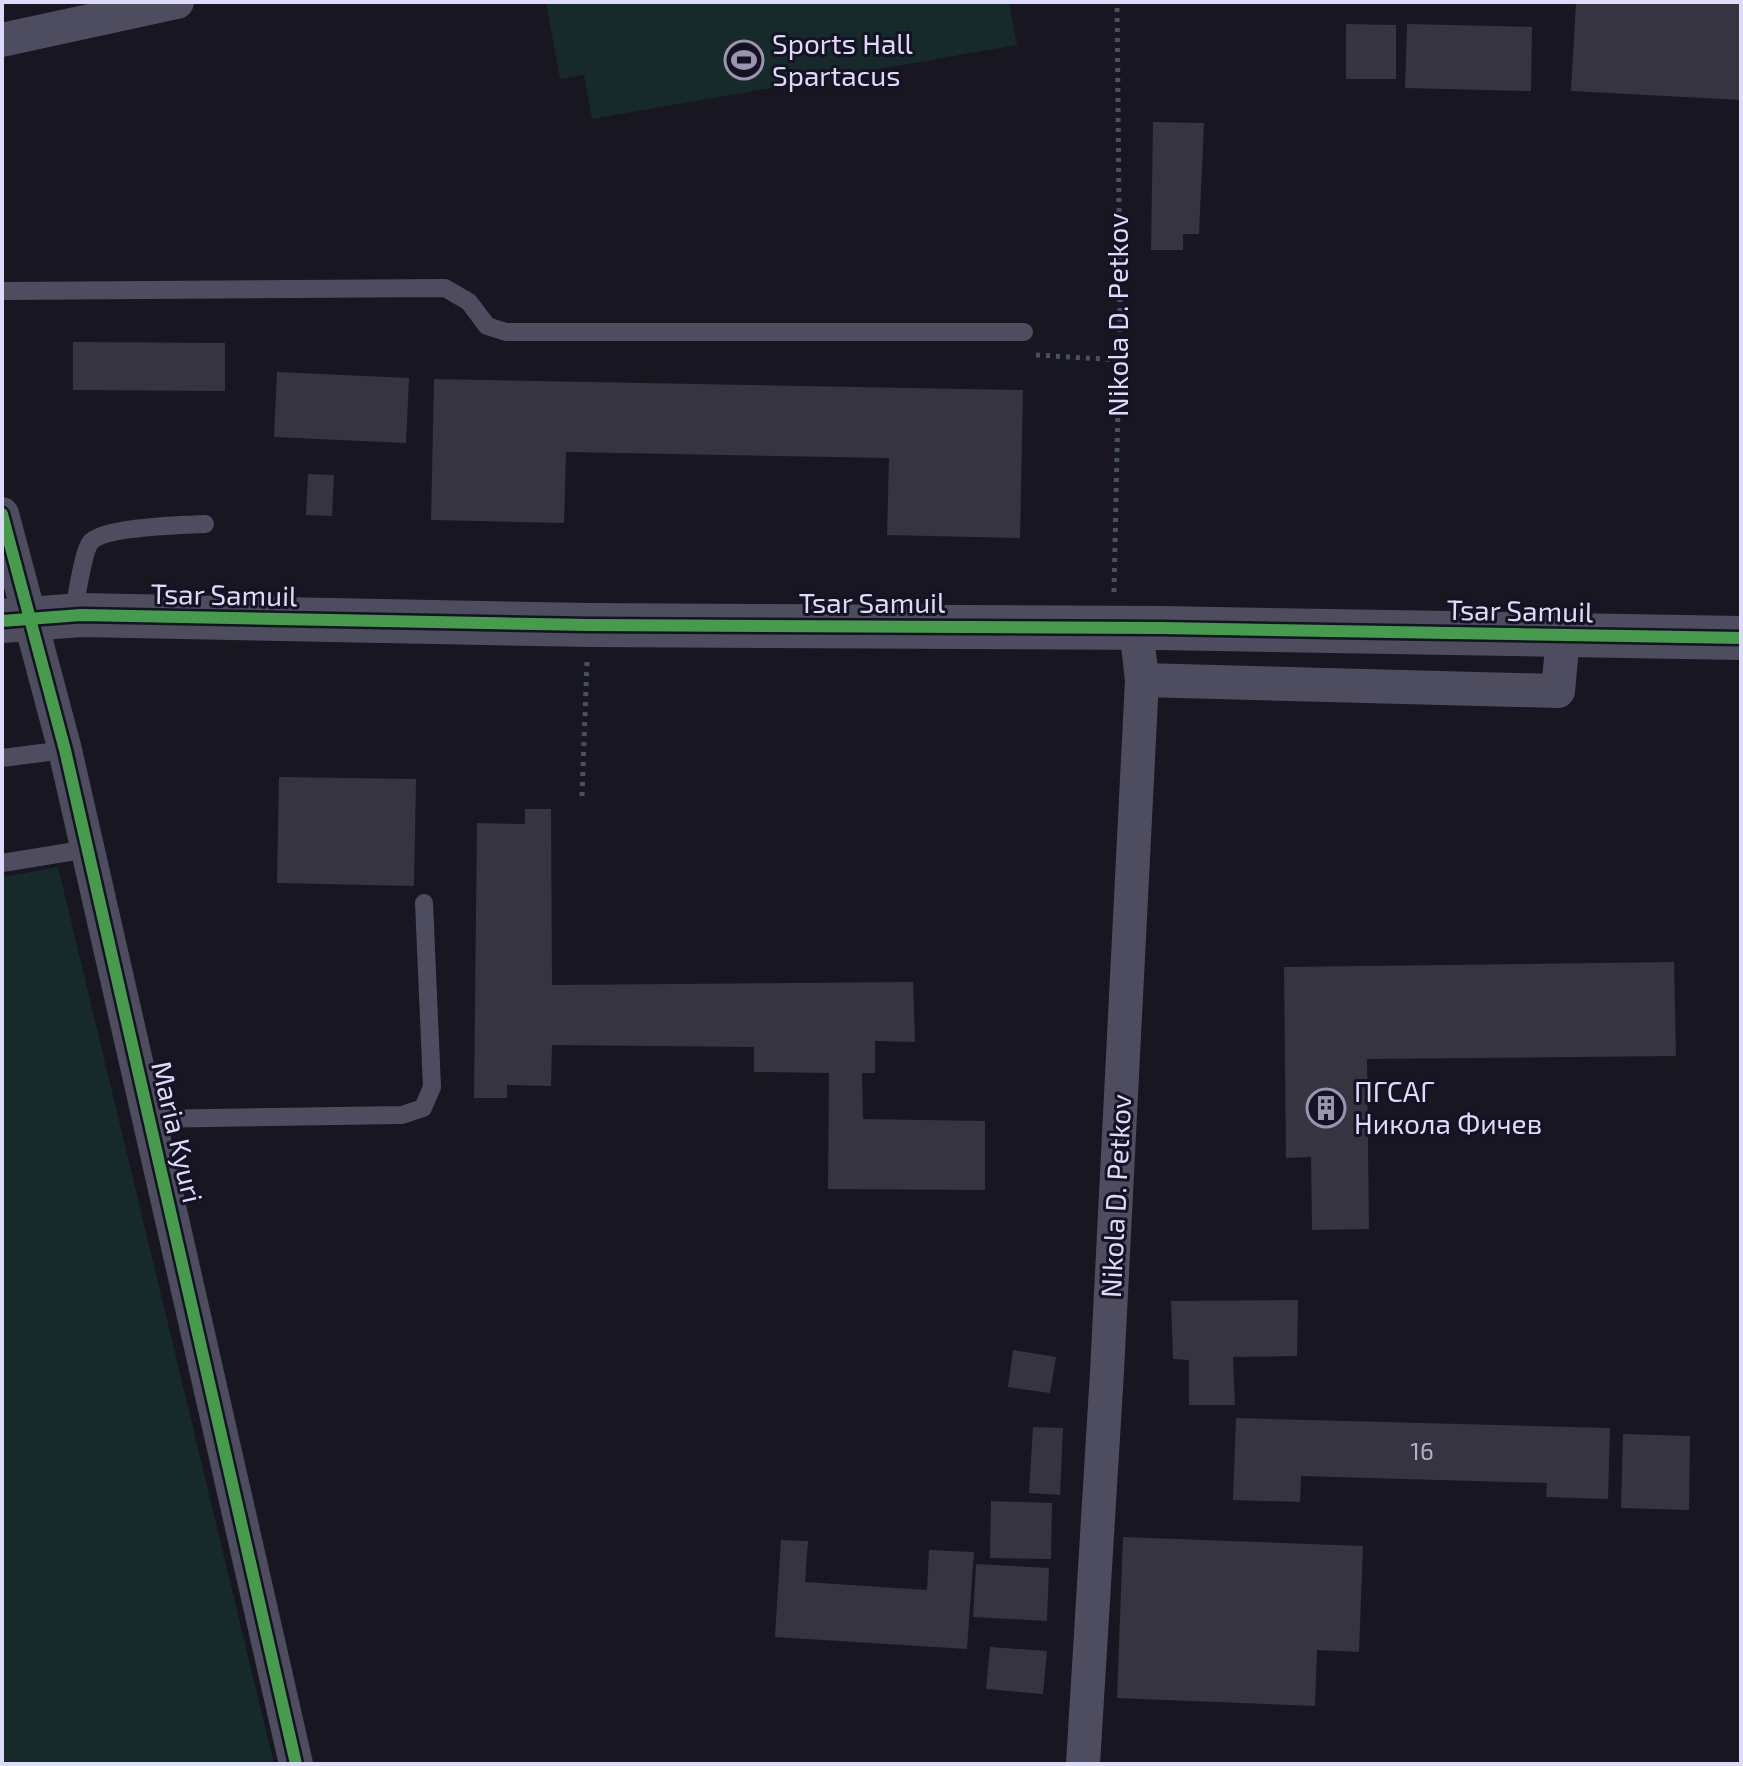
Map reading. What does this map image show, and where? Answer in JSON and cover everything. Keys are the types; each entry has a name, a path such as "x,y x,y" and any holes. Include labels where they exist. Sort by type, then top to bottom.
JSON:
{"street":[{"path":"5,39 177,2"},
{"name":"Maria Kyuri","path":"2,514 16,620 65,750 296,1764"},
{"name":"Tsar Samuil","path":"16,620 73,615 589,625 1741,638"},
{"name":"Nikola D. Petkov","path":"1083,1764 1107,1372 1142,680 1124,629"},
{"path":"1142,680 1558,691 1563,637"}],"lane":[{"path":"2,291 445,288 469,302 487,326 506,332 1024,332"},
{"path":"73,615 89,543 100,535 152,527 205,524"},
{"path":"2,758 65,750"},
{"path":"2,863 88,849"},
{"path":"149,1119 402,1115 423,1108 432,1087 424,903"}],"path":[{"path":"1024,332 1023,354 1119,360"},
{"path":"582,796 589,625"}],"green space":[{"name":"Sports Hall Spartacus","path":"546,2 1009,2 1017,45 592,119 584,75 560,79"},
{"path":"58,867 274,1764 2,1764 2,877"}],"building":[{"path":"1576,2 1741,2 1741,100 1571,91"},
{"path":"1346,24 1396,25 1396,79 1346,79"},
{"path":"1407,24 1532,27 1531,91 1405,88"},
{"path":"1153,122 1204,123 1199,234 1183,234 1183,250 1151,250"},
{"path":"73,342 225,343 225,391 73,390"},
{"path":"277,372 409,378 406,443 274,437"},
{"path":"434,379 1023,390 1020,538 887,535 889,458 566,452 564,523 431,520"},
{"path":"308,474 334,475 332,516 306,515"},
{"path":"279,777 416,779 414,886 277,883"},
{"path":"525,809 551,809 552,985 913,982 915,1042 875,1041 875,1073 862,1073 863,1119 985,1121 985,1190 828,1189 829,1073 754,1072 754,1047 552,1045 551,1086 507,1085 507,1098 474,1098 477,823 525,824"},
{"name":"ПГСАГ Никола Фичев","path":"1674,962 1676,1056 1367,1059 1369,1229 1312,1230 1311,1157 1286,1158 1284,967"},
{"path":"1298,1300 1297,1356 1233,1357 1235,1405 1189,1405 1189,1360 1173,1359 1171,1301"},
{"path":"1013,1350 1056,1357 1050,1393 1008,1387"},
{"path":"1236,1418 1610,1428 1608,1499 1546,1497 1547,1483 1301,1476 1300,1502 1233,1500"},
{"path":"1033,1427 1063,1428 1060,1495 1029,1493"},
{"path":"1623,1434 1690,1436 1689,1510 1621,1508"},
{"path":"991,1501 1052,1503 1051,1559 990,1558"},
{"path":"1123,1537 1363,1546 1359,1652 1317,1650 1315,1706 1117,1698"},
{"path":"781,1540 808,1541 805,1582 927,1590 929,1550 974,1552 967,1649 775,1637"},
{"path":"976,1564 1049,1568 1047,1621 973,1617"},
{"path":"990,1647 1047,1651 1043,1694 986,1689"}],"cycle path":[{"path":"2,514 65,750 296,1764"},
{"path":"2,621 81,615 589,625 1161,628 1741,638"}],"place":[{"name":"Sports Hall Spartacus","path":"744,60"},
{"name":"ПГСАГ Никола Фичев","path":"1326,1108"}]}
